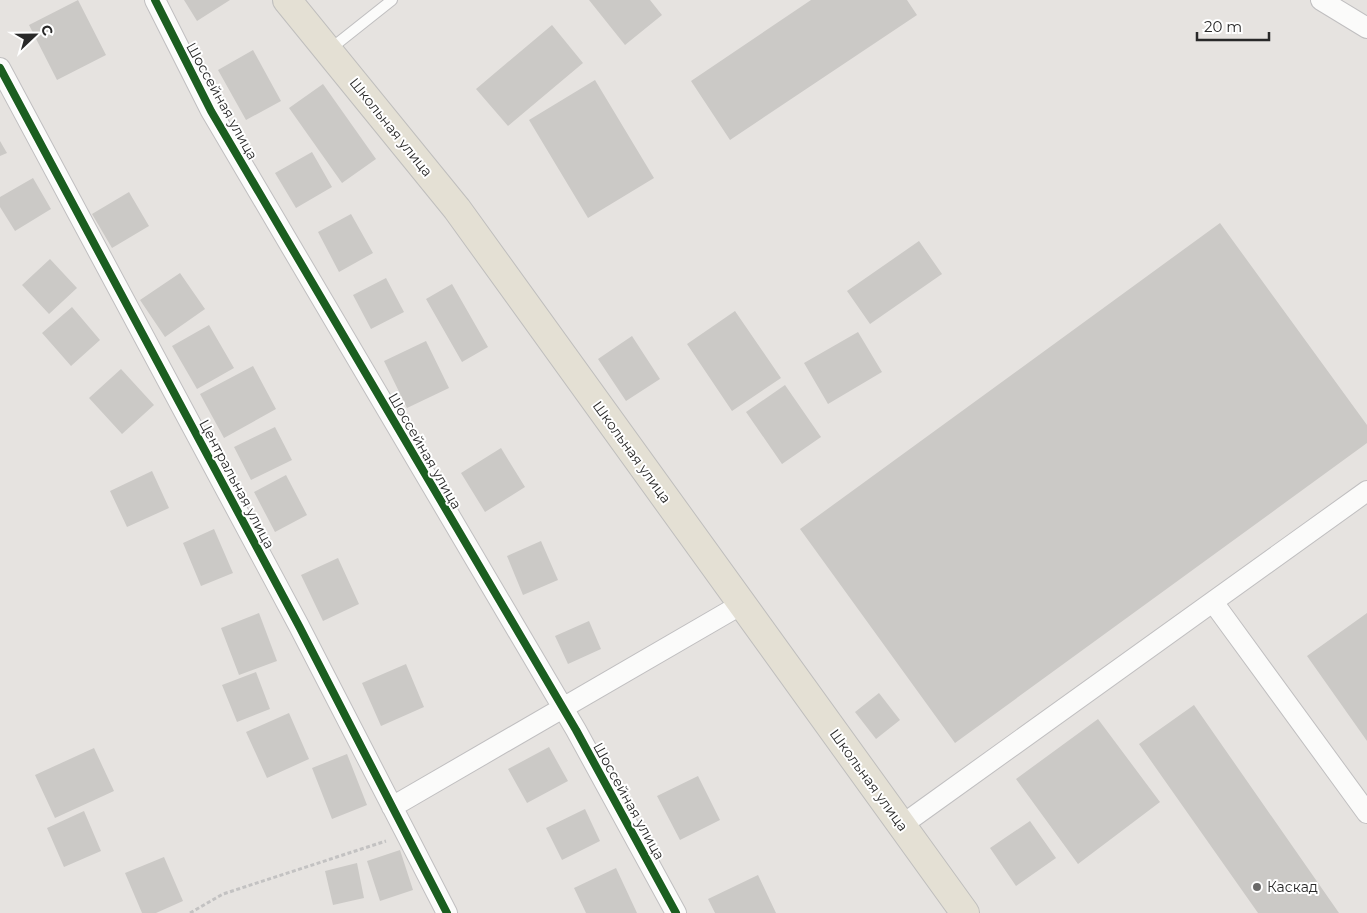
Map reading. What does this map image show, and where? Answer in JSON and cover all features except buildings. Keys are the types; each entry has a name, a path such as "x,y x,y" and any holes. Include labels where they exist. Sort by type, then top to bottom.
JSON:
{"main road":[{"name":"Школьная улица","path":"287,0 457,209 965,913"}],"street":[{"name":"Шоссейная улица","path":"155,0 211,111 563,709 676,913"},
{"path":"1321,0 1367,28"},
{"name":"Центральная улица","path":"0,68 289,608 447,913"},
{"path":"902,825 1367,491"},
{"path":"1213,602 1367,814"},
{"path":"392,807 742,604"}],"lane":[{"path":"329,50 392,0"}],"path":[{"path":"190,913 224,894 406,835"}],"cycle path":[{"path":"155,0 211,111 576,730 676,913"},
{"path":"0,68 299,626 447,913"}],"place":[{"name":"Каскад","path":"1257,887"}]}
